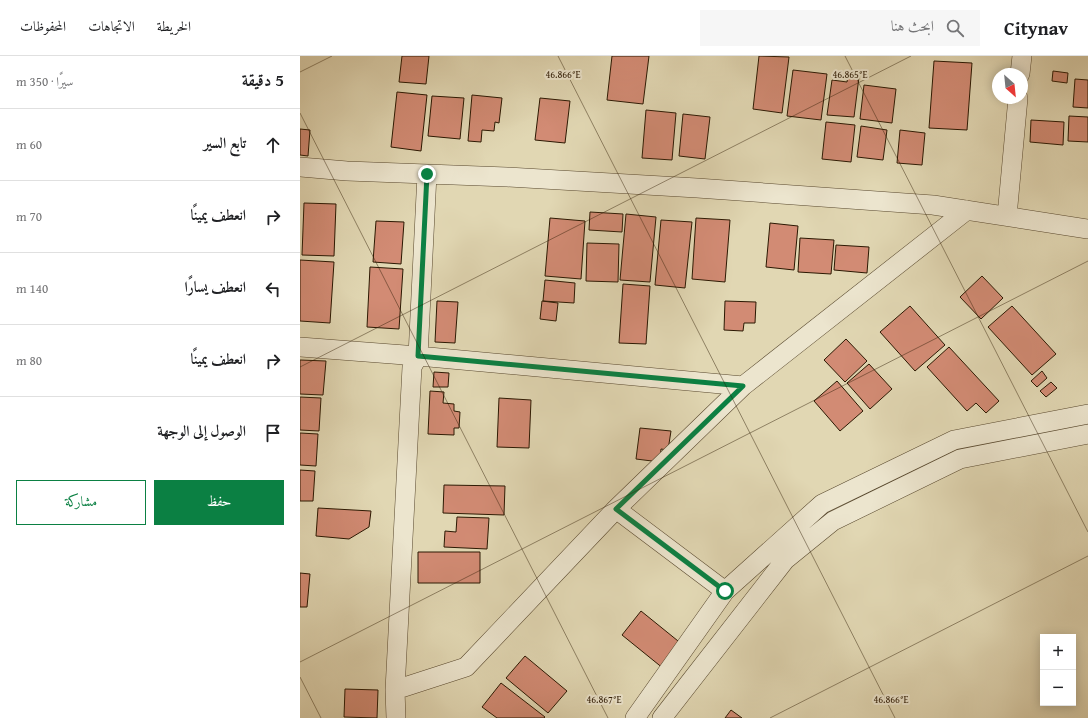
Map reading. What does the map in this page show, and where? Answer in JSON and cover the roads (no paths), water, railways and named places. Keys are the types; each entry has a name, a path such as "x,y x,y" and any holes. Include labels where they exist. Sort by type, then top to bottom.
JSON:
{"street":[{"path":"1021,68 1022,56"},
{"path":"1007,216 1017,104"},
{"path":"300,167 347,171 507,177 933,205 1088,229"},
{"path":"396,718 396,690 412,367 418,356 427,174"},
{"path":"396,690 466,667 616,509 743,386 967,210"},
{"path":"300,346 743,386"},
{"path":"635,718 725,591 822,504 954,440 1088,414"},
{"path":"662,718 785,560 833,521 960,459 1088,434"},
{"path":"616,509 725,591"}]}
